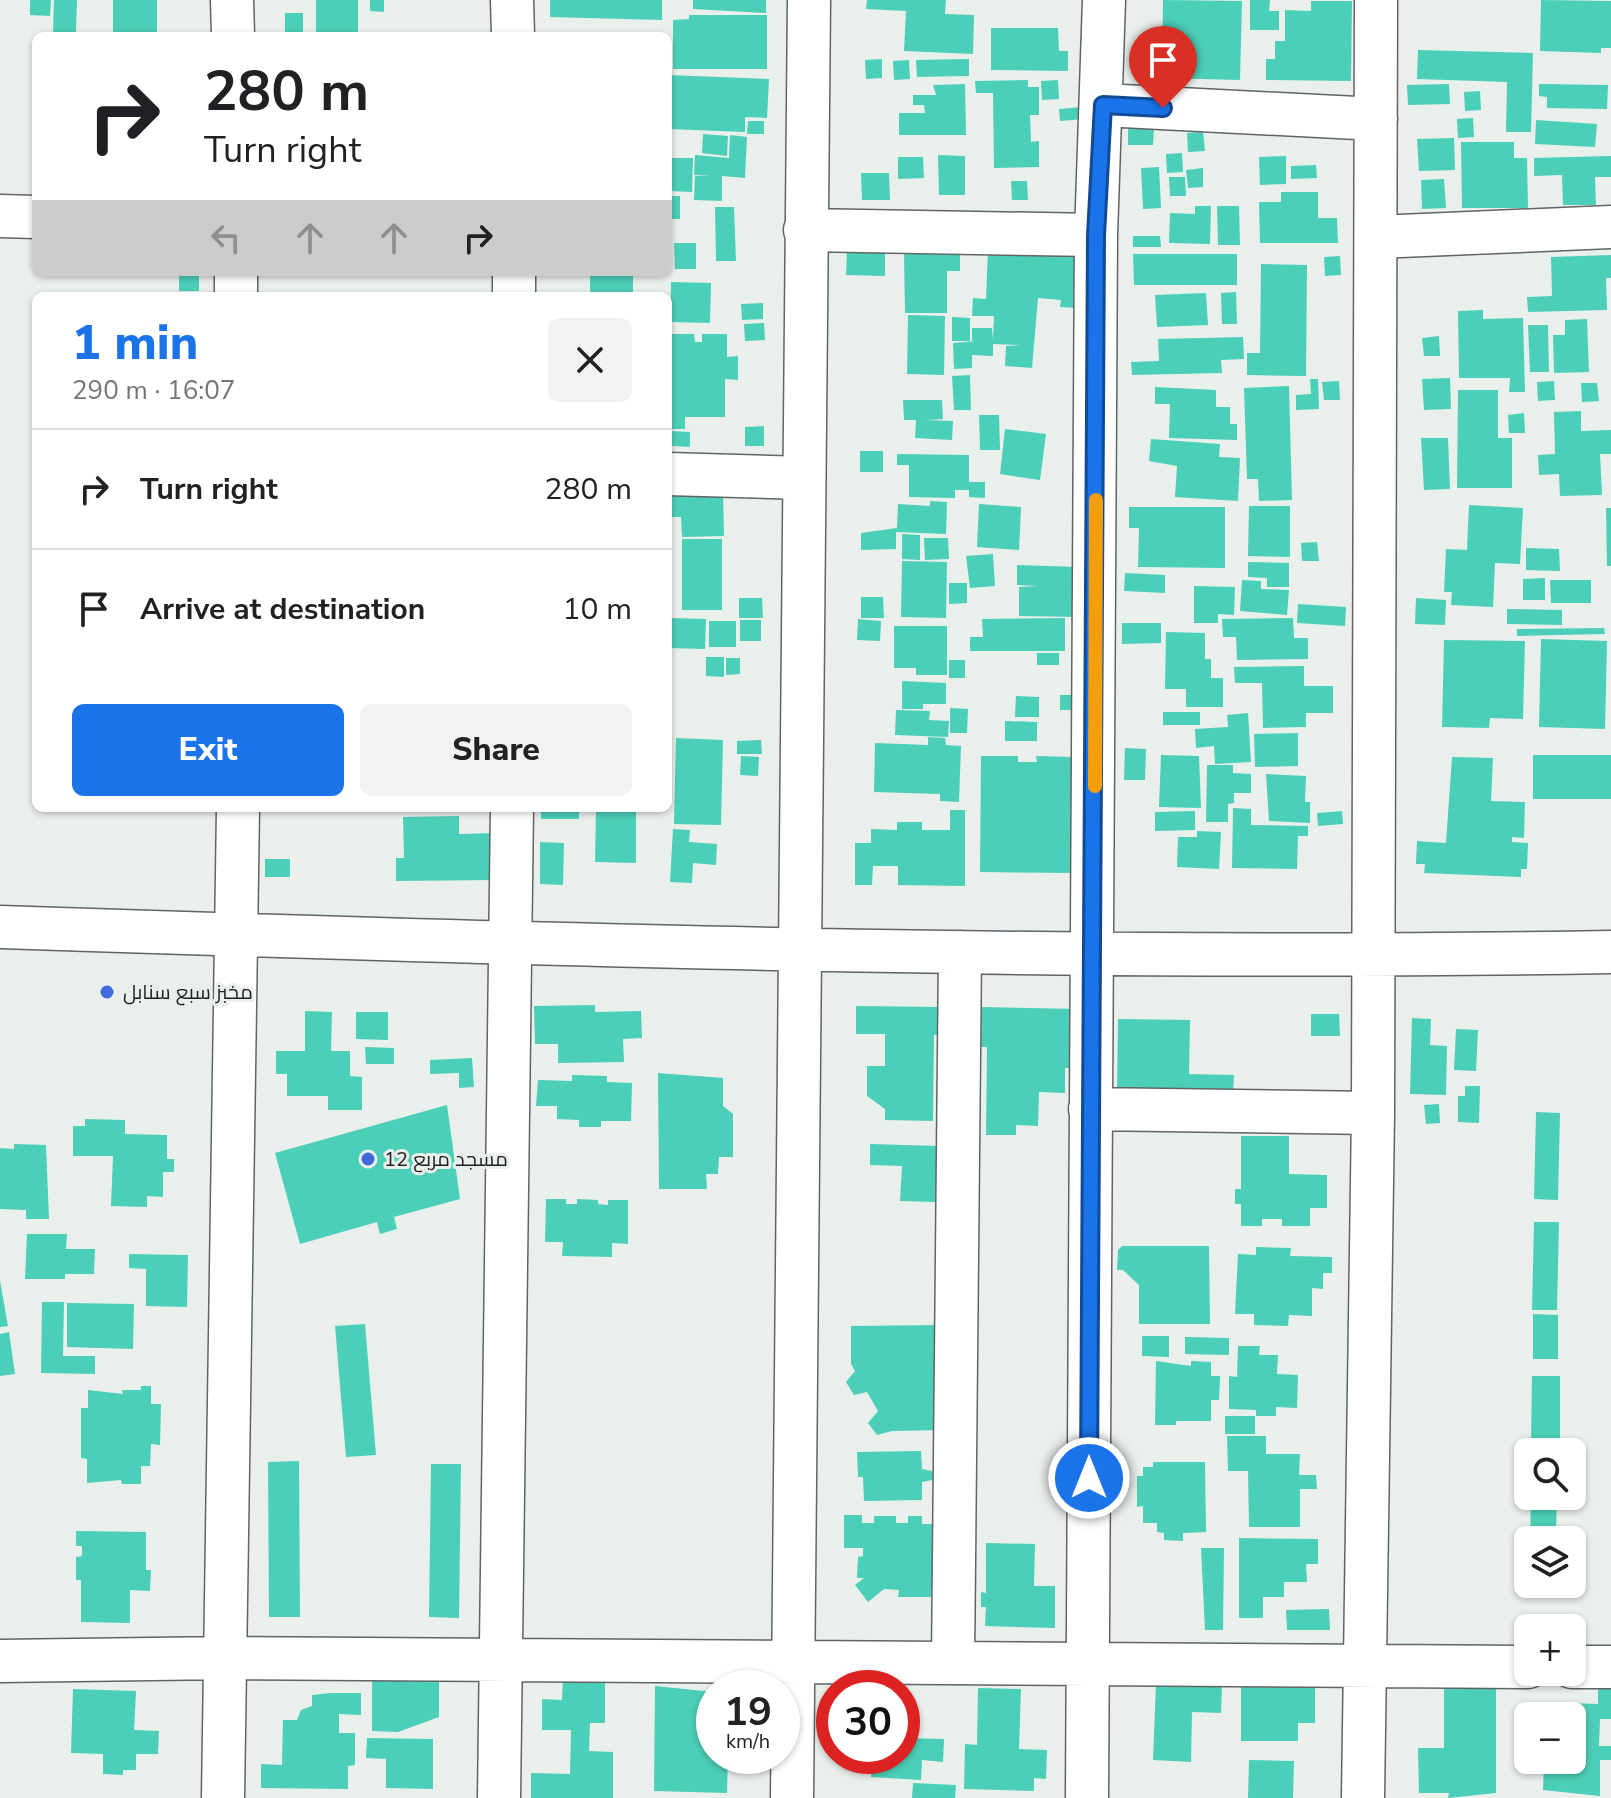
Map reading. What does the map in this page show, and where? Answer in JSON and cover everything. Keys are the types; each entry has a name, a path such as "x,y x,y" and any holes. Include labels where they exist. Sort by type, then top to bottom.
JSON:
{"street":[{"path":"232,0 233,32"},
{"path":"512,0 513,32"},
{"path":"792,1798 809,0"},
{"path":"1087,1798 1096,235 1103,105 1104,0"},
{"path":"1363,1798 1373,1113 1376,0"},
{"path":"1103,105 1376,119"},
{"path":"0,216 32,217"},
{"path":"1377,237 1611,227"},
{"path":"805,230 1096,235"},
{"path":"672,474 804,478"},
{"path":"223,1798 238,812"},
{"path":"499,1798 512,812"},
{"path":"0,927 512,945 800,947 960,952 1372,956 1611,952"},
{"path":"953,1662 960,952"},
{"path":"1090,1109 1373,1113"},
{"path":"0,1661 226,1658 1514,1667"},
{"path":"1586,1667 1611,1667"}],"building":[{"path":"30,0 51,0 50,16 30,15"},
{"path":"54,0 77,0 76,32 53,32"},
{"path":"113,0 157,0 157,32 113,32"},
{"path":"316,0 358,0 358,32 316,32"},
{"path":"370,0 384,0 384,12 370,11"},
{"path":"550,0 662,0 662,20 550,17"},
{"path":"693,0 766,0 766,13 693,9"},
{"path":"867,0 946,0 945,14 974,15 973,54 904,51 906,11 866,9"},
{"path":"1163,0 1242,1 1240,80 1162,78"},
{"path":"1250,0 1270,0 1269,11 1279,11 1279,30 1250,30"},
{"path":"1541,0 1611,1 1611,48 1601,48 1601,53 1540,51"},
{"path":"1311,1 1352,1 1351,81 1266,80 1266,59 1275,59 1275,41 1285,41 1285,10 1311,11"},
{"path":"285,13 303,13 303,32 285,32"},
{"path":"689,15 767,15 767,69 673,69 673,20 689,19"},
{"path":"991,28 1058,28 1059,51 1068,51 1068,71 991,70"},
{"path":"1418,50 1533,53 1531,132 1506,132 1507,82 1417,79"},
{"path":"882,59 882,78 866,79 865,60"},
{"path":"969,59 969,76 917,77 916,60"},
{"path":"909,60 910,79 894,80 893,61"},
{"path":"672,75 769,79 767,118 745,117 745,132 672,129"},
{"path":"1028,80 1028,87 1039,87 1039,115 1030,115 1031,142 1039,141 1039,167 994,168 993,93 976,93 975,81"},
{"path":"1058,80 1059,99 1042,100 1041,81"},
{"path":"965,84 966,135 899,135 899,113 925,113 924,105 913,105 913,95 936,95 933,85"},
{"path":"1449,84 1450,104 1408,105 1407,85"},
{"path":"1539,84 1608,85 1607,109 1547,108 1547,97 1539,96"},
{"path":"1480,91 1481,110 1465,111 1464,92"},
{"path":"1083,107 1084,119 1060,121 1059,109"},
{"path":"1473,118 1474,137 1458,138 1457,119"},
{"path":"1536,120 1597,124 1595,147 1535,144"},
{"path":"748,121 764,121 764,134 747,134"},
{"path":"1128,128 1154,129 1153,145 1128,145"},
{"path":"1203,132 1205,151 1188,152 1187,133"},
{"path":"703,134 728,136 727,156 702,153"},
{"path":"730,135 747,137 745,178 722,176 722,201 694,200 695,176 710,176 694,175 695,155 729,158"},
{"path":"1454,138 1455,170 1419,171 1417,139"},
{"path":"1461,142 1514,142 1514,158 1527,158 1528,208 1462,208"},
{"path":"1182,153 1183,172 1167,173 1166,154"},
{"path":"938,155 965,156 965,195 939,195"},
{"path":"1286,156 1286,184 1260,185 1259,157"},
{"path":"1611,156 1611,177 1595,177 1596,205 1563,205 1562,175 1534,176 1534,158"},
{"path":"898,157 923,157 924,178 898,179"},
{"path":"672,158 693,158 692,192 672,191"},
{"path":"1316,165 1317,178 1291,179 1291,166"},
{"path":"1159,167 1161,208 1143,209 1141,168"},
{"path":"1203,168 1203,187 1188,188 1186,170"},
{"path":"861,173 889,173 890,200 862,200"},
{"path":"1169,177 1185,177 1186,196 1170,196"},
{"path":"1444,179 1446,208 1422,209 1421,180"},
{"path":"1011,181 1027,181 1028,200 1012,200"},
{"path":"1281,192 1318,192 1318,218 1337,218 1338,243 1260,243 1259,202 1281,202"},
{"path":"672,196 680,196 680,219 672,219"},
{"path":"1195,206 1211,206 1210,244 1169,243 1170,213 1195,214"},
{"path":"1217,206 1239,206 1240,245 1218,245"},
{"path":"715,207 734,207 736,261 716,261"},
{"path":"1133,236 1160,236 1161,247 1133,247"},
{"path":"674,243 696,243 696,269 675,269"},
{"path":"988,249 1078,254 1076,308 1060,307 1061,300 1038,298 1032,368 1005,366 1006,346 1021,345 993,344 993,356 972,355 972,368 954,369 953,343 976,341 972,341 972,328 992,328 993,340 994,316 972,316 973,298 986,299"},
{"path":"847,250 885,251 885,276 846,275"},
{"path":"960,252 960,271 947,271 947,313 905,313 904,253"},
{"path":"1133,254 1237,254 1237,285 1134,285"},
{"path":"1611,255 1611,278 1606,278 1607,310 1528,312 1527,297 1552,296 1551,257"},
{"path":"1340,256 1341,275 1325,276 1324,257"},
{"path":"1261,264 1307,265 1306,376 1247,375 1247,353 1260,353"},
{"path":"179,276 199,276 199,291 179,291"},
{"path":"590,276 633,276 633,292 590,292"},
{"path":"671,282 711,283 710,323 672,322"},
{"path":"1236,292 1237,324 1222,324 1221,293"},
{"path":"1206,293 1208,325 1157,327 1155,295"},
{"path":"763,303 763,319 742,320 741,304"},
{"path":"1483,310 1483,319 1523,318 1525,392 1509,392 1510,378 1459,378 1458,311"},
{"path":"908,315 945,316 944,375 907,374"},
{"path":"952,317 970,318 970,341 952,341"},
{"path":"1587,319 1589,372 1554,373 1553,335 1565,335 1565,320"},
{"path":"764,323 765,340 745,341 744,324"},
{"path":"1528,325 1548,325 1549,372 1530,372"},
{"path":"672,334 694,334 695,342 702,342 702,334 727,334 727,357 738,356 738,380 725,379 725,417 685,417 685,429 672,429"},
{"path":"1439,336 1440,356 1424,356 1422,338"},
{"path":"1243,337 1244,359 1221,360 1222,373 1132,375 1131,362 1159,361 1158,339"},
{"path":"970,375 971,410 954,410 952,376"},
{"path":"1450,378 1451,409 1424,410 1422,379"},
{"path":"1310,379 1318,379 1319,409 1296,410 1296,395 1311,394"},
{"path":"1339,381 1340,400 1324,400 1322,382"},
{"path":"1554,381 1555,400 1538,401 1537,382"},
{"path":"1581,383 1597,383 1599,401 1582,402"},
{"path":"1289,386 1292,500 1259,501 1258,479 1247,479 1244,388"},
{"path":"1155,387 1216,390 1216,407 1230,407 1230,424 1237,424 1237,440 1169,438 1170,404 1155,404"},
{"path":"1458,390 1498,390 1498,438 1512,438 1512,488 1457,488"},
{"path":"903,400 942,400 943,419 926,420 953,421 952,440 915,438 916,420 904,420"},
{"path":"1581,411 1581,431 1611,430 1611,454 1600,454 1602,495 1560,496 1559,474 1539,475 1538,455 1555,454 1554,412"},
{"path":"1524,413 1525,433 1509,433 1508,415"},
{"path":"979,415 999,415 1000,450 980,450"},
{"path":"764,426 764,446 745,446 745,427"},
{"path":"1005,429 1046,434 1040,480 1000,474"},
{"path":"672,431 690,432 690,447 672,446"},
{"path":"1421,438 1448,438 1450,489 1424,490"},
{"path":"1151,439 1220,444 1219,457 1240,458 1238,501 1175,497 1177,466 1149,461"},
{"path":"860,451 883,451 883,472 860,472"},
{"path":"897,454 969,455 969,482 985,482 985,498 969,497 969,490 955,490 955,498 909,497 909,465 897,465"},
{"path":"723,492 724,536 682,537 681,517 672,517 672,494"},
{"path":"930,501 947,502 946,534 896,532 896,549 861,550 861,533 897,528 898,504 930,506"},
{"path":"979,504 1021,507 1019,550 977,547"},
{"path":"1469,505 1523,508 1520,564 1495,563 1493,607 1451,605 1452,592 1444,592 1446,549 1467,550"},
{"path":"1249,506 1290,506 1290,557 1248,556"},
{"path":"1129,507 1225,507 1225,568 1138,567 1139,528 1129,528"},
{"path":"1606,508 1611,508 1611,566 1607,566"},
{"path":"902,534 920,535 920,560 902,559"},
{"path":"924,538 948,538 949,559 925,560"},
{"path":"682,539 722,539 722,610 682,610"},
{"path":"1317,542 1319,561 1302,561 1301,543"},
{"path":"1526,548 1559,549 1560,571 1526,570"},
{"path":"993,554 995,586 970,588 966,556"},
{"path":"902,561 947,562 946,618 901,617"},
{"path":"1248,562 1289,563 1289,587 1267,587 1267,578 1248,577"},
{"path":"1017,565 1078,567 1078,617 1019,616 1019,587 1037,586 1017,585"},
{"path":"1125,573 1165,575 1165,593 1124,591"},
{"path":"1545,578 1545,600 1523,600 1523,579"},
{"path":"1242,580 1261,581 1261,589 1289,590 1287,615 1240,611"},
{"path":"1550,580 1591,580 1591,603 1551,603"},
{"path":"949,583 967,583 967,603 949,604"},
{"path":"1194,586 1235,587 1234,615 1218,614 1218,623 1194,623"},
{"path":"861,597 883,597 884,618 861,618"},
{"path":"739,598 762,598 763,618 739,618"},
{"path":"1416,598 1446,600 1445,625 1415,624"},
{"path":"1298,604 1346,607 1345,626 1297,623"},
{"path":"1507,609 1562,610 1562,625 1507,624"},
{"path":"672,618 706,619 705,649 672,648"},
{"path":"1065,618 1065,651 970,651 970,637 983,637 982,619"},
{"path":"1293,618 1294,638 1308,638 1308,659 1237,660 1236,637 1223,637 1222,619"},
{"path":"858,619 881,621 880,641 857,640"},
{"path":"740,620 761,620 761,641 740,641"},
{"path":"709,621 736,621 736,647 709,647"},
{"path":"1122,623 1161,623 1161,643 1122,644"},
{"path":"894,626 947,626 947,675 916,675 916,668 894,668"},
{"path":"1604,628 1605,634 1517,636 1517,629"},
{"path":"1166,632 1205,633 1205,659 1211,659 1211,678 1223,678 1223,707 1186,707 1186,689 1165,689"},
{"path":"1541,639 1607,641 1605,729 1539,727"},
{"path":"1444,640 1525,641 1523,719 1490,718 1489,728 1442,727"},
{"path":"1037,653 1059,653 1059,665 1037,665"},
{"path":"706,657 724,657 724,677 706,676"},
{"path":"726,658 740,658 740,674 726,675"},
{"path":"949,660 965,660 965,678 949,678"},
{"path":"1304,666 1304,686 1333,686 1333,713 1306,713 1306,727 1263,728 1262,683 1235,683 1234,667"},
{"path":"902,681 946,683 946,704 923,704 923,709 902,709"},
{"path":"1060,695 1072,695 1073,710 1060,710"},
{"path":"1016,696 1039,697 1039,717 1015,717"},
{"path":"950,708 968,709 967,733 950,733"},
{"path":"896,710 930,711 929,720 949,721 948,737 895,735"},
{"path":"1163,712 1200,712 1200,725 1163,725"},
{"path":"1248,713 1251,762 1215,764 1214,746 1196,748 1195,729 1228,727 1227,715"},
{"path":"1005,721 1037,722 1037,741 1005,741"},
{"path":"1298,733 1298,766 1255,767 1254,734"},
{"path":"928,737 945,738 946,745 961,746 959,802 940,801 940,794 874,792 875,743 928,745"},
{"path":"676,738 723,740 721,825 674,824"},
{"path":"761,740 762,754 737,754 737,741"},
{"path":"1125,748 1146,749 1145,780 1124,780"},
{"path":"1161,755 1199,756 1201,808 1159,807"},
{"path":"1533,755 1611,755 1611,799 1533,799"},
{"path":"741,756 759,757 758,776 740,775"},
{"path":"981,756 1018,756 1018,762 1037,762 1036,756 1074,757 1073,873 980,872"},
{"path":"1452,757 1493,758 1491,801 1525,802 1524,838 1512,837 1512,842 1528,843 1527,869 1521,869 1521,877 1424,873 1425,864 1416,864 1417,841 1446,843"},
{"path":"1207,765 1233,765 1233,773 1251,774 1251,793 1234,793 1234,803 1228,804 1228,822 1206,822"},
{"path":"1266,774 1306,776 1305,802 1310,802 1310,823 1269,821"},
{"path":"1233,808 1251,809 1251,825 1308,826 1308,836 1298,836 1297,869 1232,868"},
{"path":"950,810 965,810 965,886 898,885 898,866 873,866 872,885 855,885 855,843 871,843 871,829 897,830 897,822 922,822 922,830 950,830"},
{"path":"1195,811 1195,830 1155,831 1155,812"},
{"path":"1342,811 1343,824 1318,826 1317,813"},
{"path":"541,812 579,812 579,819 541,819"},
{"path":"596,812 636,812 636,863 595,862"},
{"path":"459,816 459,834 496,833 497,880 396,881 396,858 404,858 403,817"},
{"path":"673,829 690,830 689,842 717,844 716,865 693,863 692,883 670,882"},
{"path":"1197,831 1221,832 1219,869 1177,867 1178,837 1197,837"},
{"path":"540,842 564,843 563,885 540,884"},
{"path":"265,859 290,859 290,877 265,877"},
{"path":"595,1005 595,1012 641,1011 642,1038 623,1039 624,1062 558,1063 558,1044 535,1044 534,1006"},
{"path":"856,1006 942,1007 942,1034 934,1035 933,1121 885,1120 885,1109 867,1096 867,1066 885,1066 885,1034 856,1034"},
{"path":"982,1007 1079,1009 1078,1068 1065,1068 1065,1093 1039,1092 1038,1126 1016,1125 1016,1135 986,1135 987,1047 981,1047"},
{"path":"305,1011 332,1012 331,1051 350,1051 350,1076 362,1077 362,1110 328,1110 328,1096 287,1096 287,1074 276,1074 276,1051 305,1051"},
{"path":"356,1012 388,1012 388,1040 356,1039"},
{"path":"1311,1014 1339,1014 1340,1036 1311,1036"},
{"path":"1412,1018 1431,1019 1430,1045 1447,1046 1446,1095 1410,1094"},
{"path":"1118,1019 1190,1020 1189,1074 1234,1075 1233,1096 1117,1094"},
{"path":"1456,1029 1478,1030 1476,1071 1454,1070"},
{"path":"365,1047 394,1048 394,1064 366,1064"},
{"path":"472,1058 474,1087 459,1088 459,1073 430,1074 430,1060"},
{"path":"658,1073 723,1078 723,1106 733,1114 733,1157 719,1157 718,1174 706,1174 707,1189 659,1189"},
{"path":"572,1075 607,1076 607,1082 632,1083 631,1121 601,1121 601,1127 579,1127 579,1120 557,1119 557,1106 536,1106 538,1080 572,1081"},
{"path":"1465,1086 1480,1086 1479,1123 1458,1122 1458,1096 1465,1096"},
{"path":"1439,1104 1440,1123 1426,1124 1424,1105"},
{"path":"447,1105 460,1199 394,1217 397,1229 380,1234 377,1222 300,1244 275,1153"},
{"path":"1536,1112 1560,1113 1558,1200 1534,1199"},
{"path":"85,1119 125,1120 125,1134 167,1135 167,1159 174,1159 174,1172 163,1172 163,1197 147,1196 147,1207 111,1206 113,1156 73,1156 73,1126 85,1126"},
{"path":"1241,1136 1289,1136 1289,1174 1327,1175 1327,1208 1310,1208 1310,1226 1282,1226 1282,1219 1262,1219 1262,1226 1241,1226 1241,1204 1235,1204 1235,1189 1241,1189"},
{"path":"14,1144 46,1145 49,1219 26,1219 26,1210 0,1209 0,1148 14,1149"},
{"path":"870,1144 938,1146 936,1202 900,1201 902,1166 870,1165"},
{"path":"546,1199 566,1199 566,1204 577,1204 577,1199 598,1200 598,1204 608,1205 608,1200 628,1200 628,1244 612,1243 612,1257 562,1256 563,1242 545,1242"},
{"path":"1534,1222 1559,1222 1557,1310 1532,1310"},
{"path":"27,1234 67,1234 66,1249 95,1249 94,1274 65,1274 65,1279 25,1279"},
{"path":"1122,1246 1209,1246 1210,1324 1139,1324 1139,1285 1123,1270 1117,1270 1118,1250"},
{"path":"1256,1247 1291,1248 1290,1256 1332,1257 1332,1273 1323,1273 1323,1289 1312,1288 1312,1316 1289,1315 1288,1326 1254,1325 1254,1314 1235,1314 1238,1254 1256,1255"},
{"path":"129,1254 188,1255 187,1307 146,1306 146,1269 129,1268"},
{"path":"0,1281 8,1326 0,1327"},
{"path":"42,1302 64,1302 63,1356 95,1356 95,1374 41,1373"},
{"path":"67,1303 134,1304 133,1349 67,1347"},
{"path":"1533,1314 1558,1315 1558,1359 1533,1359"},
{"path":"365,1324 376,1455 346,1457 335,1326"},
{"path":"944,1325 945,1430 892,1431 877,1435 868,1423 878,1411 867,1392 854,1395 846,1382 855,1371 851,1364 851,1326"},
{"path":"9,1332 15,1374 0,1376 0,1334"},
{"path":"1142,1336 1169,1336 1169,1357 1142,1356"},
{"path":"1185,1337 1229,1338 1229,1355 1185,1354"},
{"path":"1238,1346 1260,1346 1259,1355 1278,1355 1277,1374 1298,1375 1297,1408 1276,1407 1276,1416 1256,1416 1256,1410 1229,1409 1229,1376 1237,1377"},
{"path":"1156,1361 1191,1366 1191,1361 1211,1362 1211,1376 1220,1376 1219,1400 1211,1400 1211,1421 1176,1421 1176,1425 1155,1425"},
{"path":"1532,1376 1560,1376 1560,1438 1531,1438"},
{"path":"141,1386 151,1386 151,1404 161,1404 160,1445 151,1444 150,1466 141,1466 141,1484 122,1484 121,1480 87,1483 87,1459 81,1458 81,1408 88,1408 88,1390 123,1394 122,1390 141,1390"},
{"path":"1225,1416 1255,1416 1255,1434 1225,1434"},
{"path":"1227,1436 1266,1436 1266,1454 1300,1454 1299,1475 1316,1475 1317,1489 1300,1489 1300,1527 1249,1527 1248,1471 1228,1471"},
{"path":"921,1451 922,1469 932,1471 934,1476 932,1480 922,1482 922,1500 864,1501 863,1477 858,1477 857,1452"},
{"path":"299,1461 300,1617 269,1617 268,1462"},
{"path":"1153,1462 1205,1462 1206,1532 1183,1533 1183,1541 1164,1540 1164,1533 1157,1532 1157,1523 1143,1523 1143,1506 1137,1507 1137,1476 1143,1476 1143,1467 1153,1467"},
{"path":"431,1464 461,1464 459,1618 429,1617"},
{"path":"1531,1510 1557,1510 1556,1526 1530,1526"},
{"path":"844,1515 862,1515 862,1523 874,1523 874,1516 896,1516 896,1523 908,1523 908,1516 922,1516 922,1524 939,1524 937,1591 931,1590 931,1597 898,1597 899,1590 884,1589 868,1602 855,1585 864,1578 857,1578 858,1557 863,1556 863,1548 844,1548"},
{"path":"76,1531 146,1532 146,1570 151,1570 150,1591 130,1590 130,1623 81,1622 81,1580 76,1580 76,1557 82,1556 82,1546 76,1546"},
{"path":"1239,1538 1318,1539 1318,1564 1306,1564 1307,1582 1284,1582 1284,1597 1263,1597 1263,1618 1239,1618"},
{"path":"986,1543 1035,1544 1034,1586 1055,1586 1055,1628 985,1626 986,1607 981,1607 981,1592 986,1593"},
{"path":"1201,1548 1224,1548 1223,1630 1205,1630"},
{"path":"1329,1609 1330,1630 1287,1630 1286,1610"},
{"path":"839,1665 857,1670 839,1670"},
{"path":"378,1672 439,1673 439,1717 398,1732 372,1731 372,1683"},
{"path":"563,1677 605,1678 605,1723 590,1723 589,1751 613,1752 613,1798 531,1798 531,1773 570,1774 571,1730 542,1730 542,1699 562,1700"},
{"path":"1598,1678 1611,1679 1611,1719 1600,1719 1599,1746 1611,1746 1611,1760 1600,1760 1600,1796 1543,1790 1544,1774 1586,1774 1586,1704 1598,1704"},
{"path":"1241,1679 1315,1679 1315,1723 1298,1723 1298,1741 1241,1741"},
{"path":"1156,1683 1222,1685 1221,1713 1192,1712 1191,1762 1153,1760"},
{"path":"1444,1685 1496,1686 1496,1793 1448,1798 1449,1793 1419,1793 1418,1748 1444,1748"},
{"path":"655,1686 696,1690 696,1774 728,1774 727,1793 654,1791"},
{"path":"978,1688 1021,1689 1019,1749 1047,1750 1046,1779 1034,1778 1034,1791 964,1789 965,1744 977,1745"},
{"path":"73,1689 136,1691 134,1730 159,1731 158,1754 136,1754 136,1770 123,1770 123,1775 103,1774 103,1754 71,1753"},
{"path":"361,1693 361,1715 339,1714 339,1733 355,1733 355,1765 348,1766 348,1789 261,1788 261,1764 282,1765 283,1720 297,1720 301,1710 312,1706 312,1695"},
{"path":"367,1738 433,1739 433,1789 386,1788 386,1759 366,1758"},
{"path":"920,1738 944,1739 943,1762 922,1760 921,1780 871,1777 871,1774 920,1774"},
{"path":"1249,1760 1294,1761 1293,1798 1248,1798"},
{"path":"913,1783 956,1785 955,1798 912,1798"}],"slow traffic":[{"path":"1095,786 1096,500"}],"place":[{"name":"مخبز سبع سنابل","path":"107,992"},
{"name":"مسجد مربع 12","path":"368,1159"}],"route":[{"path":"1089,1478 1090,1109 1095,922 1096,235 1103,105 1163,108"}]}
